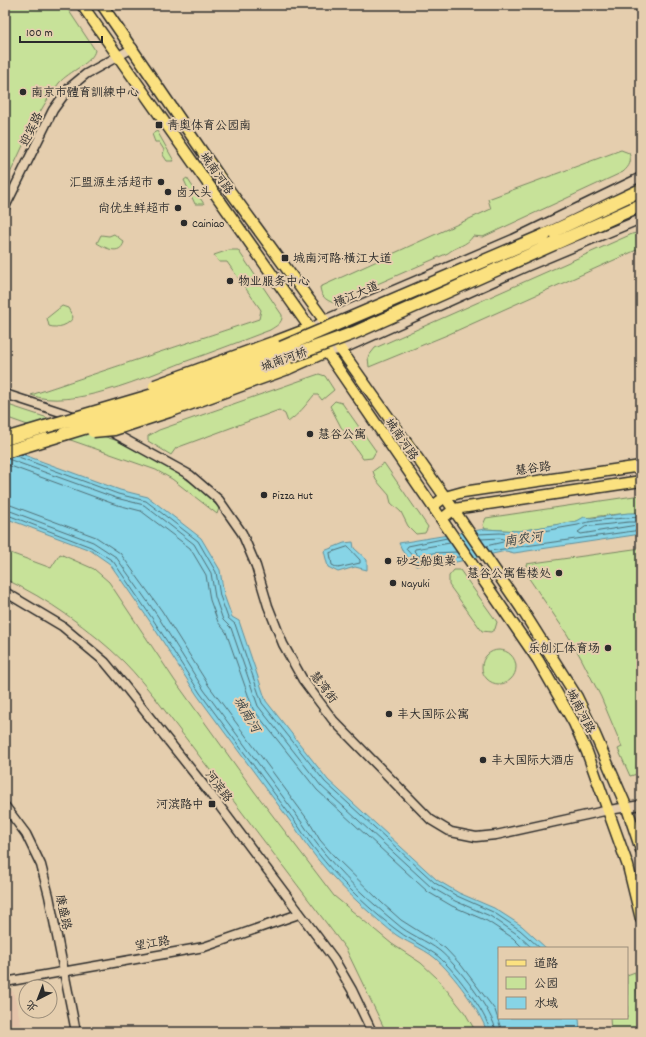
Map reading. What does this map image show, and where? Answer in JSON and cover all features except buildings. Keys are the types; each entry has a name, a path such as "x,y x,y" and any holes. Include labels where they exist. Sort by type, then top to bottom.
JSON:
{"highway":[{"name":"城南河桥","path":"5,439 187,385 256,359 545,235 641,190"},
{"name":"城南河桥","path":"5,452 153,407 354,333 641,204"},
{"path":"45,427 100,404 156,386 310,329"},
{"path":"64,434 114,429 176,409 288,368 326,351"}],"main road":[{"name":"城南河路","path":"82,5 326,351 530,648 564,704 587,752 628,866 641,919"},
{"name":"城南河路","path":"102,5 133,48 219,176 324,320 341,350 454,509 521,608 577,697 594,730 627,808 641,850"},
{"name":"慧谷路","path":"433,506 445,497 463,492 641,466"},
{"path":"442,519 454,509 641,481"}],"street":[{"name":"迎宾路","path":"5,208 61,98 77,80 133,48"},
{"name":"横江大道","path":"75,417 214,370 278,346 324,320 513,239 641,177"},
{"path":"103,427 178,404 306,356 326,351 341,350 512,273 641,219"},
{"name":"慧湾街","path":"5,394 103,427 190,475 219,500 242,533 256,566 268,606 283,644 303,680 333,720 431,820 451,832 476,837 523,830 609,810 641,805"},
{"name":"河滨路","path":"5,592 62,626 105,662 209,792 334,959 352,990 372,1032"},
{"name":"康盛路","path":"5,806 26,834 41,865 49,896 76,1032"},
{"name":"望江路","path":"5,982 204,947 299,914"}],"shaded area":[{"path":"13,991 18,1012 18,1019 20,1019 23,1032 5,1032 5,993"}],"green space":[{"name":"南京市體育訓練中心","path":"5,5 65,5 95,50 90,59 63,79 51,94 30,132 5,184"},
{"path":"157,131 174,161 167,161 163,155 164,150 159,142 155,142 152,134"},
{"path":"621,150 629,153 630,158 629,165 623,172 483,237 473,236 468,242 448,253 334,303 326,299 321,293 320,287 491,209 488,199"},
{"path":"187,178 204,204 195,204 184,180"},
{"path":"641,232 641,248 447,335 369,367 368,357 375,348 632,234"},
{"path":"114,234 124,242 119,249 112,250 97,243 101,235 109,236"},
{"path":"229,250 238,250 282,315 282,318 277,326 150,376 87,396 66,399 47,399 31,395 259,319 261,310 227,262 219,262 214,255"},
{"path":"62,306 68,308 73,317 63,326 49,326 47,318"},
{"path":"319,374 325,376 334,390 322,400 318,395 314,395 299,413 288,422 285,414 279,410 176,448 171,455 148,441 148,436 159,430"},
{"path":"335,401 342,403 376,451 372,458 363,459 341,427 330,406"},
{"path":"5,404 118,441 170,468 199,488 219,508 217,514 172,479 156,470 5,417"},
{"path":"384,463 428,527 425,533 416,534 408,526 401,512 391,503 389,495 376,480 373,471"},
{"path":"641,495 641,513 598,516 519,531 485,529 483,525 486,518"},
{"name":"乐创汇体育场","path":"641,548 641,773 630,776 618,749 622,747 601,697 567,634 528,577 526,564"},
{"path":"5,551 51,568 60,554 94,569 109,582 175,681 254,791 334,896 392,944 421,963 437,978 465,1013 476,1032 386,1032 346,949 141,680 111,650 83,627 53,605 5,579"},
{"path":"454,570 460,570 497,622 495,629 491,632 482,631 449,585 449,576"},
{"path":"496,650 502,650 506,651 513,657 516,667 515,674 509,681 502,684 496,684 492,683 485,677 482,670 482,664 483,660 489,653"},
{"path":"635,972 640,1032 611,1032 610,1019 628,1019 628,975"}],"water":[{"name":"城南河","path":"5,448 120,490 148,497 201,538 220,570 224,595 232,617 239,621 266,701 328,780 437,880 459,893 494,908 522,926 545,947 498,947 498,1019 579,1019 580,1032 487,1032 472,1003 458,983 442,965 430,954 391,931 339,884 327,871 197,695 149,620 110,564 90,550 5,518"},
{"name":"南农河","path":"628,513 641,513 641,534 514,553 506,551 456,562 433,562 416,566 403,552 399,543 485,529 519,531 577,521 584,517 592,518"},
{"path":"353,542 354,548 367,560 367,570 355,567 338,572 328,567 324,551 344,543"}],"place":[{"name":"南京市體育訓練中心","path":"23,92"},
{"name":"青奥体育公园南","path":"159,125"},
{"name":"汇盟源生活超市","path":"161,182"},
{"name":"卤大头","path":"168,192"},
{"name":"尚优生鲜超市","path":"178,208"},
{"name":"Cainiao","path":"184,223"},
{"name":"城南河路·横江大道","path":"285,258"},
{"name":"物业服务中心","path":"230,281"},
{"name":"慧谷公寓","path":"310,434"},
{"name":"Pizza Hut","path":"264,495"},
{"name":"砂之船奥莱","path":"388,561"},
{"name":"慧谷公寓售楼处","path":"559,573"},
{"name":"Nayuki","path":"393,583"},
{"name":"乐创汇体育场","path":"608,648"},
{"name":"丰大国际公寓","path":"389,714"},
{"name":"丰大国际大酒店","path":"483,760"},
{"name":"河滨路中","path":"212,804"}]}
